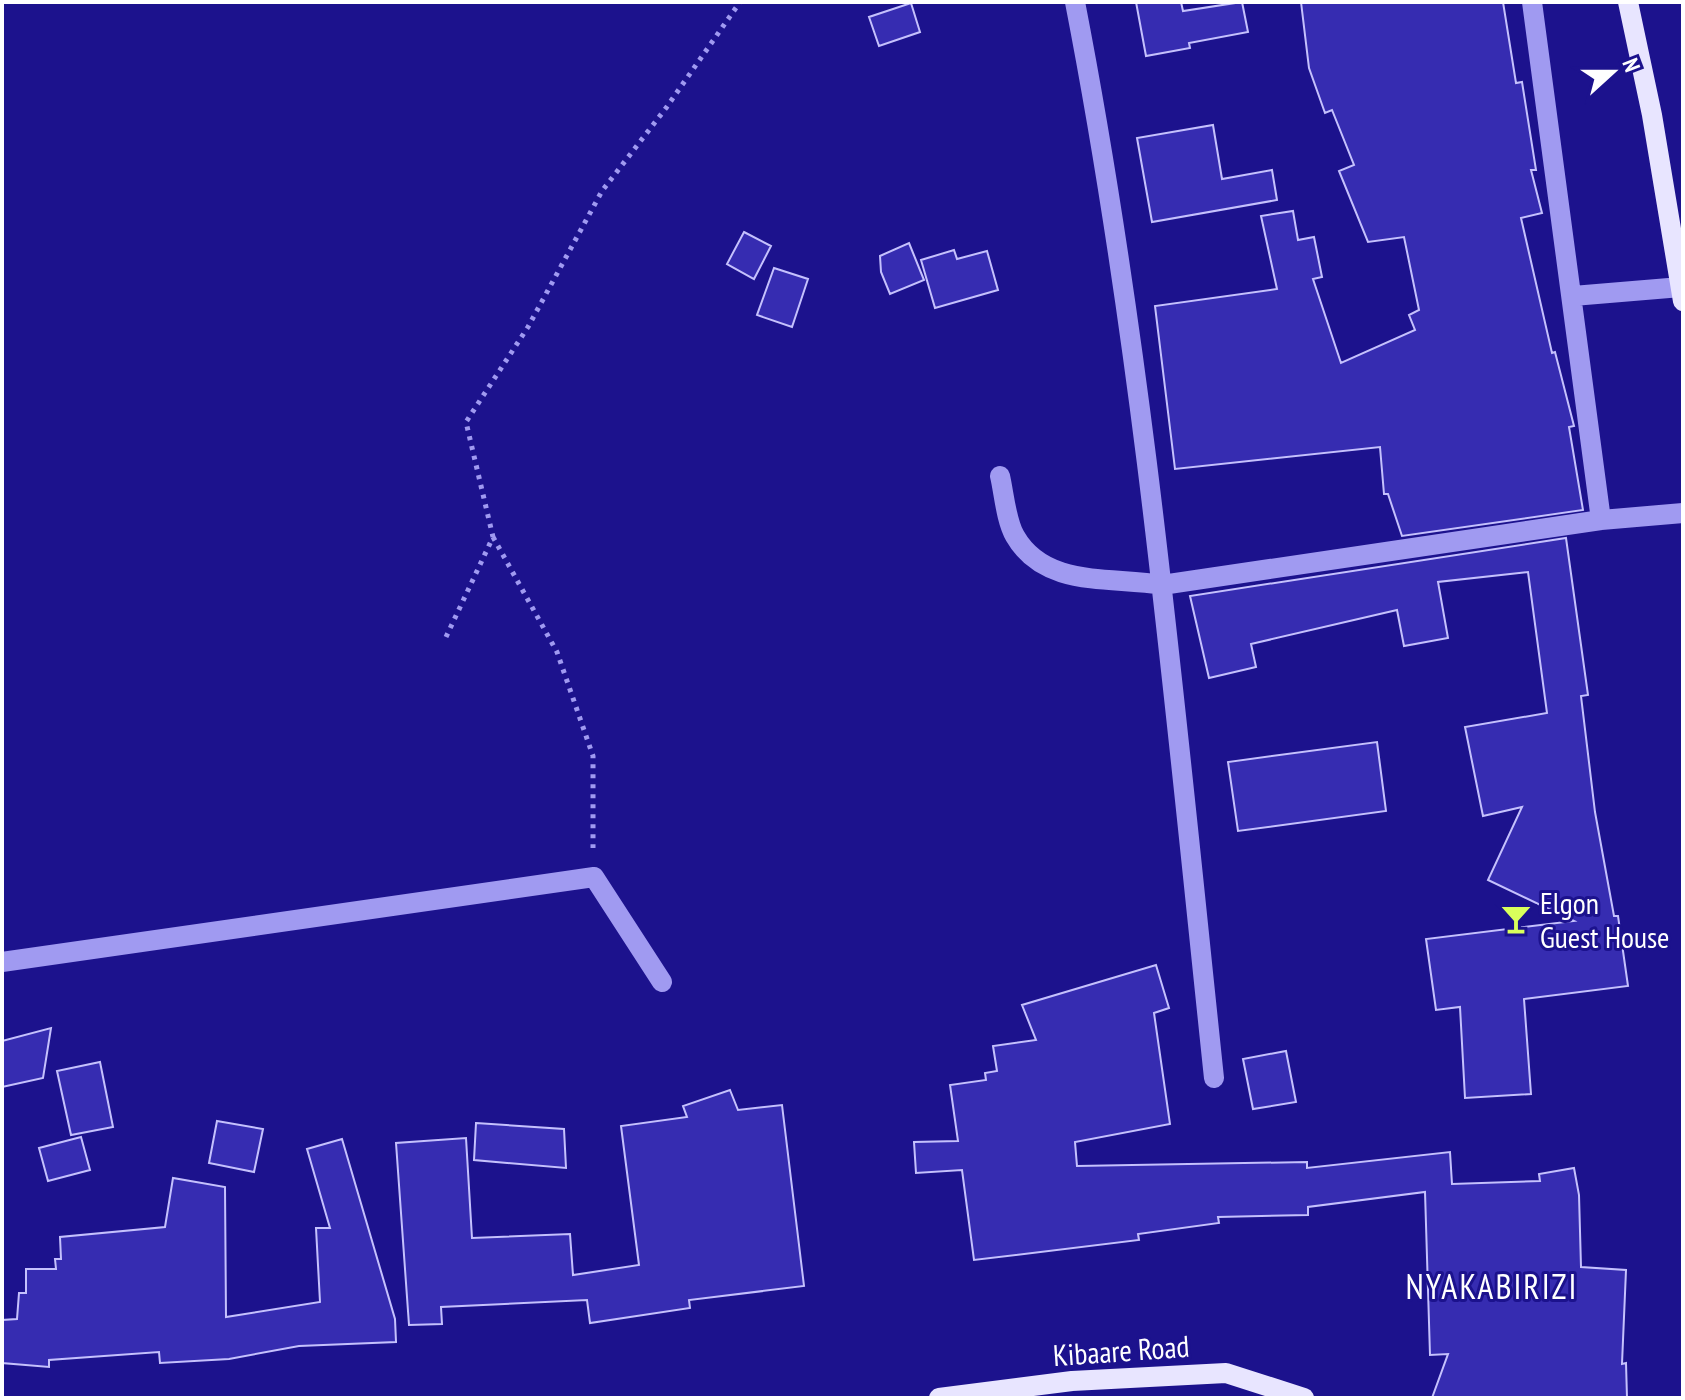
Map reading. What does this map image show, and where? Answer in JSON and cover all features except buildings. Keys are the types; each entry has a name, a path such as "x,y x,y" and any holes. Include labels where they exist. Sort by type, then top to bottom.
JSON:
{"main road":[{"path":"1628,2 1652,115 1682,294"},
{"name":"Kibaare Road","path":"939,1398 1072,1381 1226,1373 1304,1398"}],"street":[{"path":"1075,2 1097,117 1162,585 1214,1078"},
{"path":"1532,2 1601,520"},
{"path":"1573,296 1682,294"},
{"path":"1000,476 1014,536 1038,560 1062,573 1095,581 1124,579 1162,585 1601,520 1683,513"},
{"path":"2,962 594,877 662,982"}],"path":[{"path":"594,877 593,756 557,652 493,537 466,422 528,327 602,191 740,2"},
{"path":"446,637 493,537"}],"place":[{"name":"Elgon Guest House","path":"1516,919"}],"district":[{"name":"NYAKABIRIZI","path":"1492,1286"}]}
